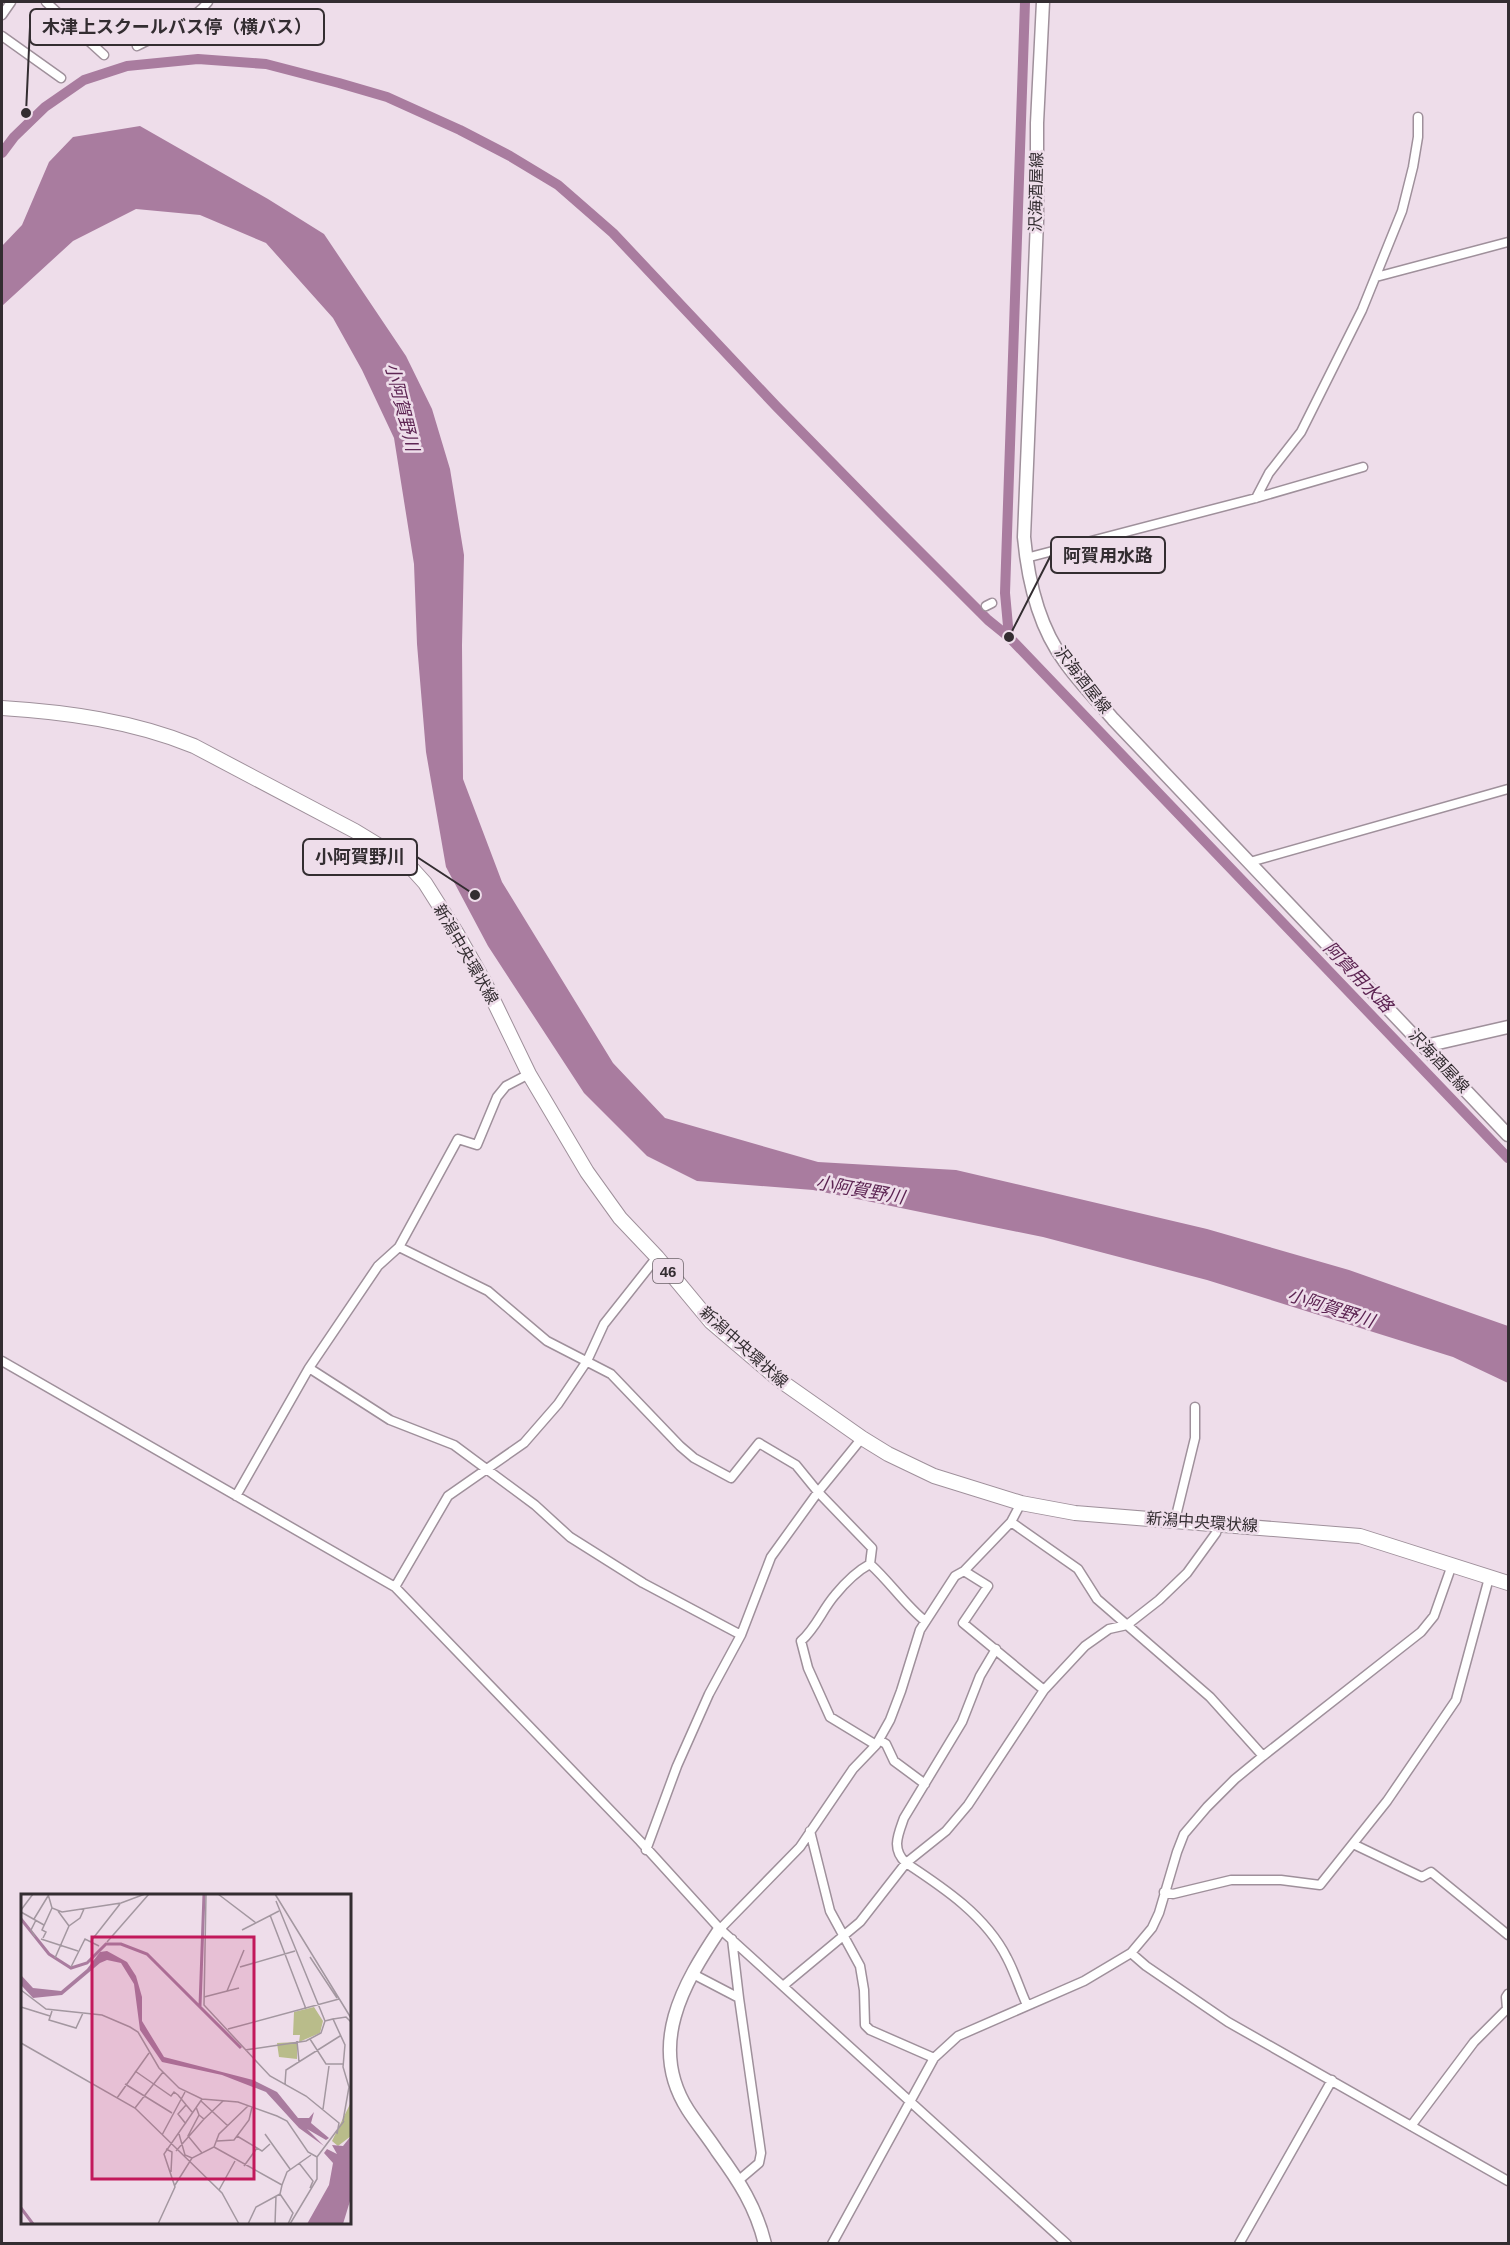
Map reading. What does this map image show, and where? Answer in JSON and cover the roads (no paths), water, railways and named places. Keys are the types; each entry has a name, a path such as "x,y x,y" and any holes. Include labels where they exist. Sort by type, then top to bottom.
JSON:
{"main road":[{"name":"沢海酒屋線","path":"1042,2 1037,123 1037,221 1024,537 1031,589 1044,627 1064,662 1113,718 1509,1135"},
{"name":"新潟中央環状線","path":"2,708 43,710 96,719 172,737 278,789 406,862 425,883 456,932 485,983 529,1074 587,1172 620,1218 657,1257 711,1322 778,1379 888,1454 934,1476 1021,1503 1075,1513 1360,1536 1509,1583"},
{"path":"1425,1046 1509,1027"},
{"path":"720,1929 683,1990 674,2015 670,2055 674,2077 687,2109 739,2180 757,2215 765,2244"}],"street":[{"path":"2,15 10,2"},
{"path":"46,2 105,55"},
{"path":"137,46 191,17 208,2"},
{"path":"2,36 61,78"},
{"path":"1256,498 1269,473 1301,432 1362,310 1402,211 1418,138 1418,117"},
{"path":"1376,277 1509,242"},
{"path":"1026,558 1256,498 1363,467"},
{"path":"1250,862 1509,789"},
{"path":"236,1496 309,1368 378,1266 399,1247 458,1139 477,1145 497,1097 506,1086 529,1074"},
{"path":"399,1247 488,1291 547,1341 610,1374 693,1458 731,1478 759,1443 796,1464 818,1492 872,1548 870,1564"},
{"path":"395,1587 448,1496 524,1443 558,1404 587,1360 604,1324 657,1257"},
{"path":"2,1361 395,1587 700,1905 720,1929 1067,2244"},
{"path":"309,1368 390,1419 454,1445 535,1505 570,1537 644,1583 741,1635"},
{"path":"1175,1520 1194,1438 1195,1407"},
{"path":"646,1850 667,1790 709,1694 741,1635 771,1557 818,1492 862,1438"},
{"path":"720,1929 789,1858 810,1832 853,1769 877,1742 890,1720 915,1642 926,1622 955,1576 964,1571 1011,1522 1021,1503"},
{"path":"1011,1522 1078,1569 1097,1599 1210,1697 1263,1756"},
{"path":"783,1986 860,1922 906,1863 946,1831 968,1804 1044,1690 1085,1646 1109,1629 1127,1624 1159,1600 1187,1573 1216,1533 1218,1525"},
{"path":"870,1564 926,1622"},
{"path":"870,1564 861,1569 834,1595 811,1632 801,1641 808,1668 830,1718 877,1742 886,1744 894,1761 925,1784"},
{"path":"832,2244 934,2058 958,2036 1084,1982 1131,1953 1152,1928 1159,1913 1184,1834 1228,1786 1263,1756 1421,1632 1434,1616 1452,1565"},
{"path":"964,1571 988,1586 963,1623 1044,1690"},
{"path":"1164,1892 1173,1894 1231,1880 1281,1880 1320,1886 1400,1783 1456,1700 1489,1578"},
{"path":"996,1649 980,1676 962,1722 904,1818 896,1848 906,1863 951,1895 971,1912 993,1936 1007,1957 1027,2006"},
{"path":"810,1832 830,1911 857,1959 862,1973 866,2025 870,2030 934,2058"},
{"path":"1353,1844 1422,1877 1431,1872 1509,1935"},
{"path":"732,1939 761,2153 759,2163 739,2180"},
{"path":"1131,1953 1146,1966 1228,2022 1509,2181"},
{"path":"693,1974 740,1998"},
{"path":"1411,2126 1474,2042 1507,2008 1506,1997 1509,1994"},
{"path":"1239,2244 1332,2080"}],"water":[{"path":"140,126 268,199 324,234 406,356 432,409 450,469 464,555 463,779 502,882 613,1063 665,1118 818,1162 956,1170 1207,1229 1349,1270 1508,1326 1508,1383 1453,1357 1207,1280 1043,1237 813,1190 697,1181 647,1156 584,1093 488,946 446,867 426,752 417,644 414,564 394,438 362,370 333,318 266,243 200,215 136,209 73,241 2,306 2,246 22,225 49,162 73,137"}],"waterway":[{"path":"1009,637 1005,593 1025,2"},
{"path":"2,153 14,137 45,107 84,80 127,66 198,59 266,64 387,97 460,130 558,185 613,233 777,407 988,620 1009,637 1508,1158"}],"place":[{"name":"木津上スクールバス停（横バス）","path":"26,113"},
{"name":"阿賀用水路","path":"1009,637"},
{"name":"小阿賀野川","path":"475,895"}]}
